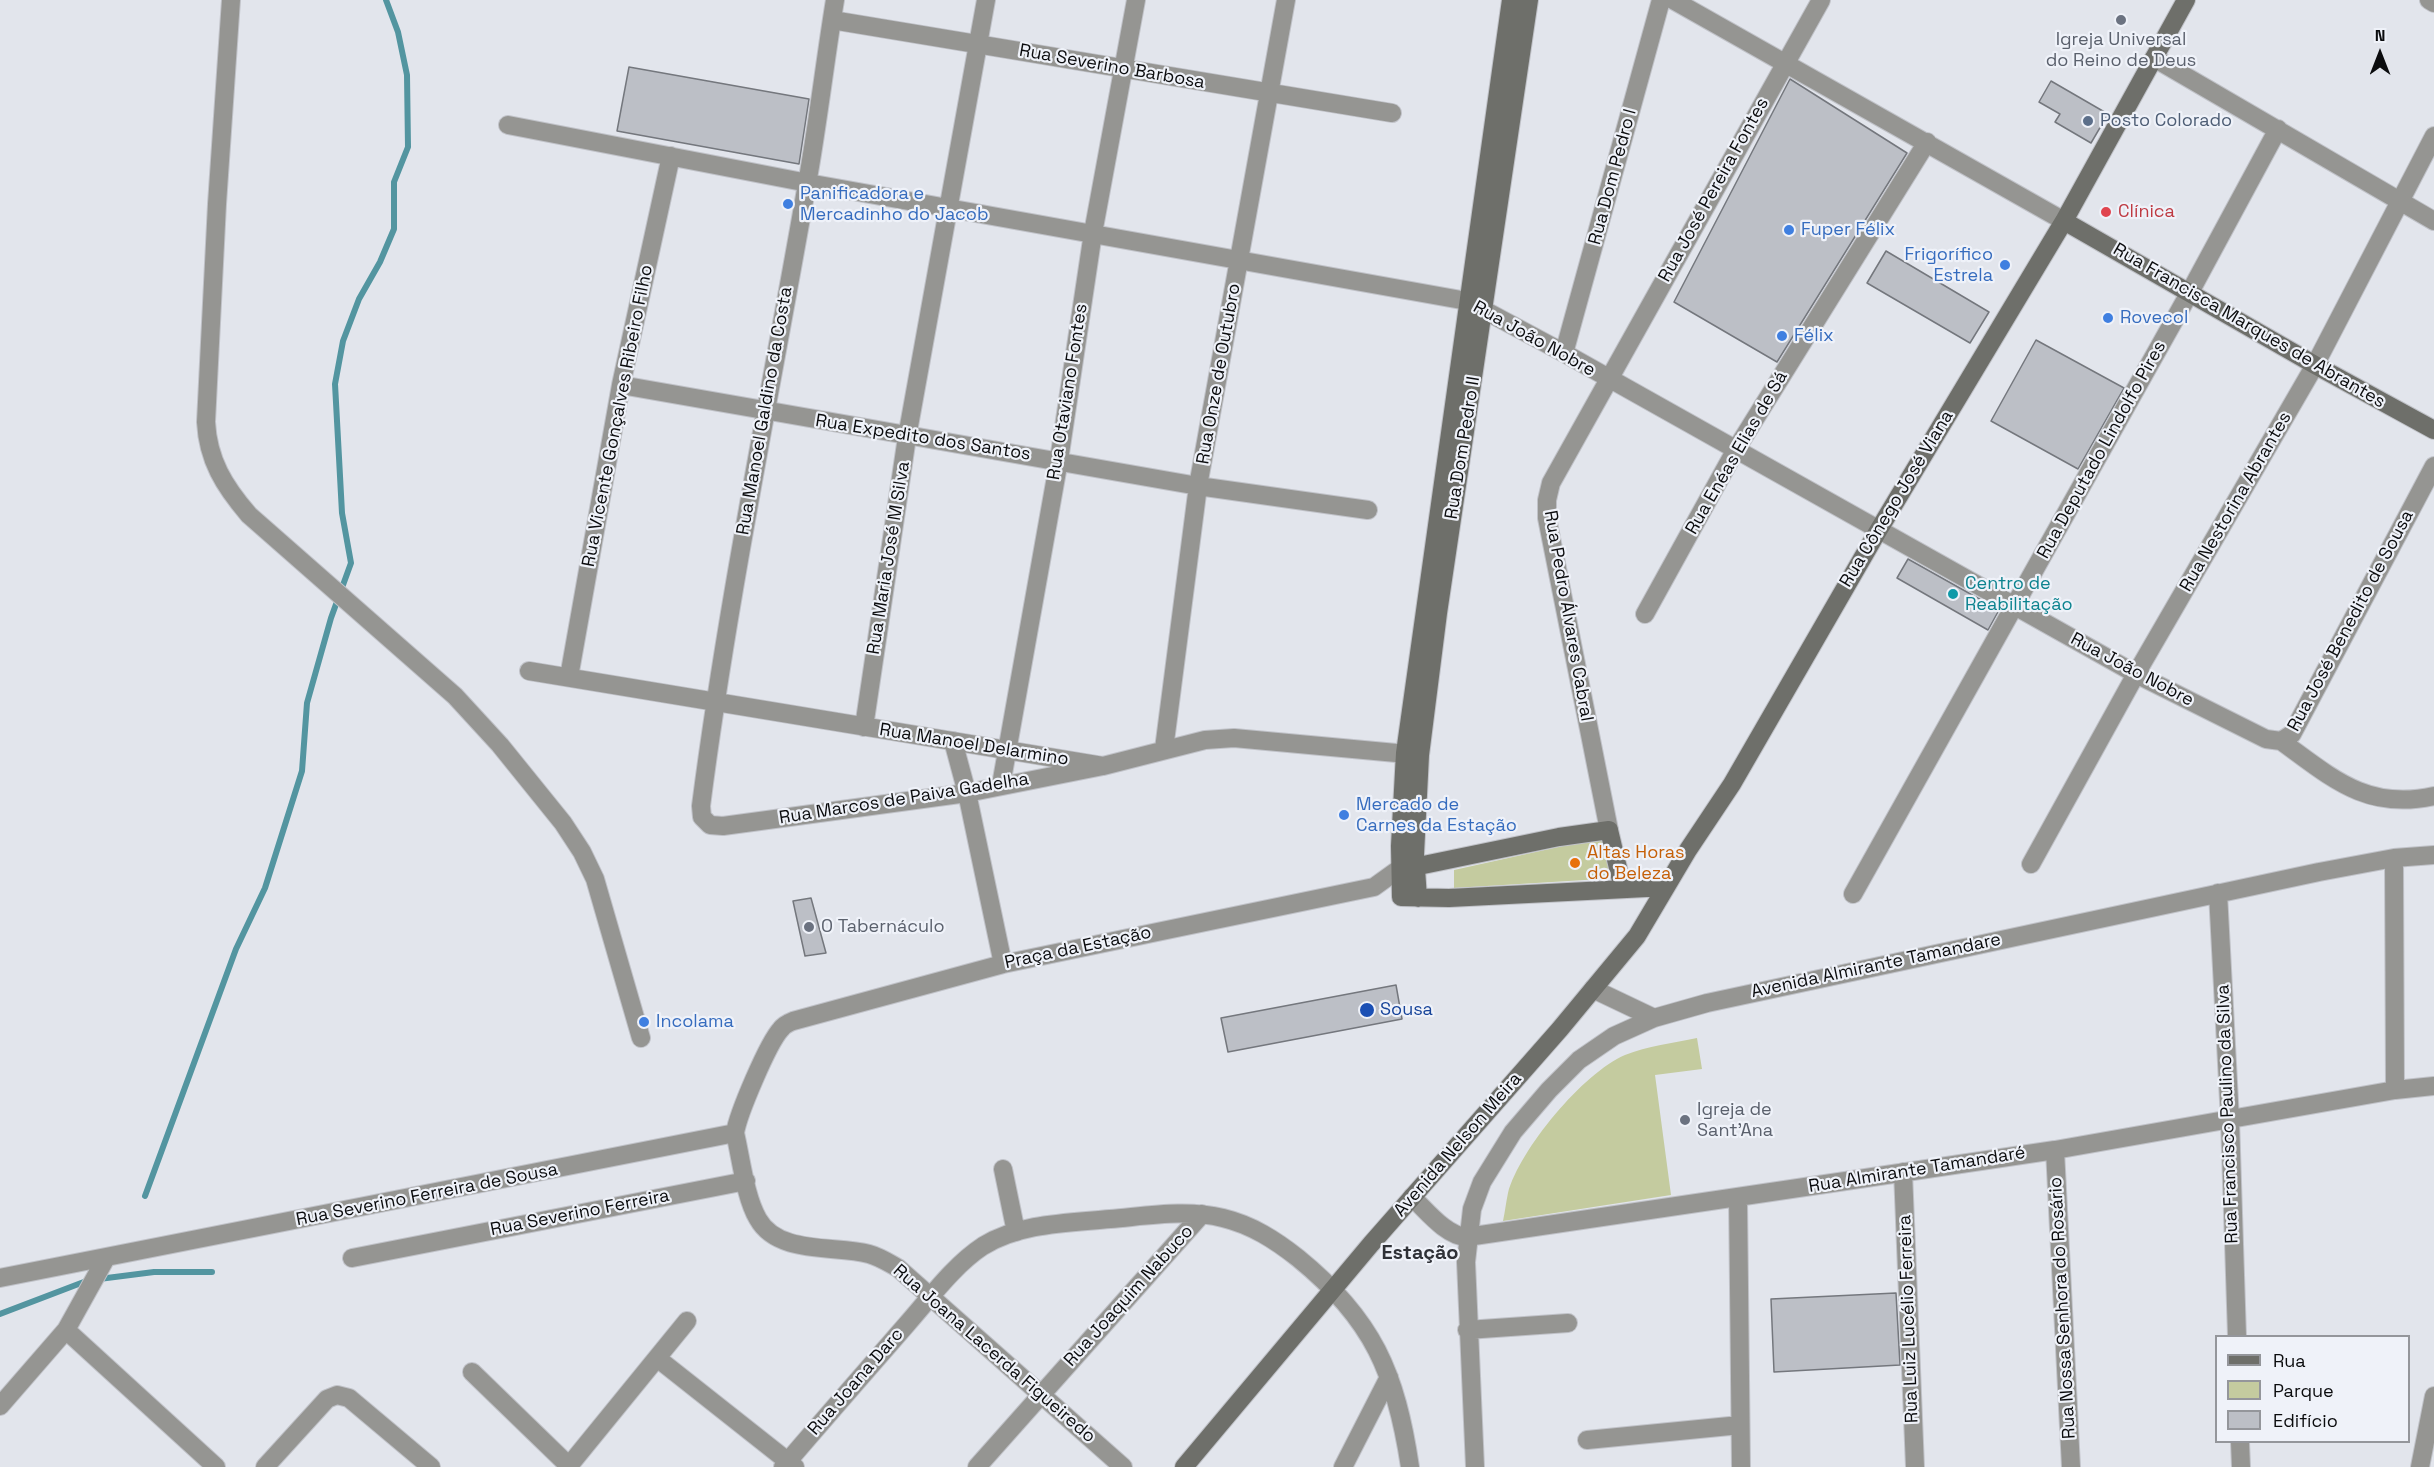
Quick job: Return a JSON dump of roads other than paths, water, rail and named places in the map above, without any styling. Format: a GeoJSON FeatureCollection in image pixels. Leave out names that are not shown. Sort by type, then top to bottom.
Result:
{"type":"FeatureCollection","features":[{"type":"Feature","properties":{"kind":"street"},"geometry":{"type":"LineString","coordinates":[[231,0],[217,204],[206,422],[207,442],[213,461],[228,489],[249,515],[455,696],[500,745],[562,823],[582,852],[595,879],[641,1038]]}},
{"type":"Feature","properties":{"kind":"street","name":"Rua Manoel Galdino da Costa"},"geometry":{"type":"LineString","coordinates":[[705,822],[701,806],[715,700],[764,412],[808,183],[835,0]]}},
{"type":"Feature","properties":{"kind":"street","name":"Rua Maria José M Silva"},"geometry":{"type":"LineString","coordinates":[[864,727],[907,437],[986,0]]}},
{"type":"Feature","properties":{"kind":"street","name":"Rua Otaviano Fontes"},"geometry":{"type":"LineString","coordinates":[[1001,784],[1059,460],[1093,233],[1136,0]]}},
{"type":"Feature","properties":{"kind":"street","name":"Rua Onze de Outubro"},"geometry":{"type":"LineString","coordinates":[[1164,749],[1198,486],[1286,0]]}},
{"type":"Feature","properties":{"kind":"street","name":"Rua Dom Pedro II"},"geometry":{"type":"LineString","coordinates":[[1409,897],[1407,868],[1413,754],[1438,613],[1467,301],[1511,0]]}},
{"type":"Feature","properties":{"kind":"street","name":"Rua Dom Pedro II"},"geometry":{"type":"LineString","coordinates":[[1448,499],[1484,309],[1529,0]]}},
{"type":"Feature","properties":{"kind":"street","name":"Rua Dom Pedro I"},"geometry":{"type":"LineString","coordinates":[[1564,353],[1661,0]]}},
{"type":"Feature","properties":{"kind":"street"},"geometry":{"type":"LineString","coordinates":[[1673,0],[2064,221]]}},
{"type":"Feature","properties":{"kind":"street","name":"Rua José Pereira Fontes"},"geometry":{"type":"LineString","coordinates":[[1608,380],[1821,0]]}},
{"type":"Feature","properties":{"kind":"street","name":"Rua Cônego José Viana"},"geometry":{"type":"LineString","coordinates":[[1593,989],[1637,936],[1732,784],[1878,531],[2064,221],[2186,0]]}},
{"type":"Feature","properties":{"kind":"street"},"geometry":{"type":"LineString","coordinates":[[2429,0],[2434,3]]}},
{"type":"Feature","properties":{"kind":"street","name":"Rua Severino Barbosa"},"geometry":{"type":"LineString","coordinates":[[832,20],[1122,70],[1392,113]]}},
{"type":"Feature","properties":{"kind":"street"},"geometry":{"type":"LineString","coordinates":[[2154,58],[2434,221]]}},
{"type":"Feature","properties":{"kind":"street","name":"Rua João Nobre"},"geometry":{"type":"LineString","coordinates":[[508,125],[808,183],[1467,301],[1564,353],[1608,380],[2136,674],[2266,739],[2281,741],[2339,783],[2376,798],[2413,801],[2434,796]]}},
{"type":"Feature","properties":{"kind":"street","name":"Rua Deputado Lindolfo Pires"},"geometry":{"type":"LineString","coordinates":[[1853,894],[2190,292],[2278,129]]}},
{"type":"Feature","properties":{"kind":"street","name":"Rua Nestorina Abrantes"},"geometry":{"type":"LineString","coordinates":[[2031,864],[2136,674],[2315,365],[2434,136]]}},
{"type":"Feature","properties":{"kind":"street","name":"Rua Enéas Elias de Sá"},"geometry":{"type":"LineString","coordinates":[[1645,614],[1736,451],[1926,142]]}},
{"type":"Feature","properties":{"kind":"street","name":"Rua Vicente Gonçalves Ribeiro Filho"},"geometry":{"type":"LineString","coordinates":[[569,677],[621,385],[671,156]]}},
{"type":"Feature","properties":{"kind":"street","name":"Rua Francisca Marques de Abrantes"},"geometry":{"type":"LineString","coordinates":[[2064,221],[2315,365],[2434,430]]}},
{"type":"Feature","properties":{"kind":"street","name":"Rua Pedro Álvares Cabral"},"geometry":{"type":"LineString","coordinates":[[1608,380],[1551,483],[1547,500],[1547,518],[1609,830]]}},
{"type":"Feature","properties":{"kind":"street","name":"Rua Expedito dos Santos"},"geometry":{"type":"LineString","coordinates":[[621,385],[764,412],[1059,460],[1198,486],[1368,510]]}},
{"type":"Feature","properties":{"kind":"street","name":"Rua José Benedito de Sousa"},"geometry":{"type":"LineString","coordinates":[[2281,741],[2292,734],[2434,466]]}},
{"type":"Feature","properties":{"kind":"street","name":"Rua Manoel Delarmino"},"geometry":{"type":"LineString","coordinates":[[529,671],[1103,766],[1205,740],[1234,738],[1413,754]]}},
{"type":"Feature","properties":{"kind":"street"},"geometry":{"type":"LineString","coordinates":[[953,741],[968,793],[1003,964]]}},
{"type":"Feature","properties":{"kind":"street","name":"Rua Marcos de Paiva Gadelha"},"geometry":{"type":"LineString","coordinates":[[705,822],[710,825],[723,826],[968,793],[1001,784],[1103,766]]}},
{"type":"Feature","properties":{"kind":"street"},"geometry":{"type":"LineString","coordinates":[[1407,868],[1559,837],[1609,830],[1623,889]]}},
{"type":"Feature","properties":{"kind":"street","name":"Avenida Almirante Tamandare"},"geometry":{"type":"LineString","coordinates":[[1475,1467],[1467,1330],[1467,1237],[1472,1209],[1482,1182],[1513,1132],[1549,1089],[1580,1060],[1614,1036],[1654,1017],[1707,1003],[2218,892],[2394,858],[2434,855]]}},
{"type":"Feature","properties":{"kind":"street"},"geometry":{"type":"LineString","coordinates":[[2394,858],[2395,1090]]}},
{"type":"Feature","properties":{"kind":"street","name":"Praça da Estação"},"geometry":{"type":"LineString","coordinates":[[735,1133],[747,1097],[776,1035],[785,1025],[804,1017],[1003,964],[1374,887],[1407,868]]}},
{"type":"Feature","properties":{"kind":"street"},"geometry":{"type":"LineString","coordinates":[[1374,887],[1409,897],[1666,887]]}},
{"type":"Feature","properties":{"kind":"street","name":"Rua Francisco Paulino da Silva"},"geometry":{"type":"LineString","coordinates":[[2218,892],[2230,1120],[2237,1335]]}},
{"type":"Feature","properties":{"kind":"street"},"geometry":{"type":"LineString","coordinates":[[1593,989],[1654,1017]]}},
{"type":"Feature","properties":{"kind":"street","name":"Avenida Nelson Meira"},"geometry":{"type":"LineString","coordinates":[[1184,1467],[1412,1197],[1593,989]]}},
{"type":"Feature","properties":{"kind":"street","name":"Rua Almirante Tamandaré"},"geometry":{"type":"LineString","coordinates":[[1467,1237],[2055,1150],[2395,1090],[2434,1086]]}},
{"type":"Feature","properties":{"kind":"street"},"geometry":{"type":"LineString","coordinates":[[735,1133],[746,1181]]}},
{"type":"Feature","properties":{"kind":"street","name":"Rua Severino Ferreira de Sousa"},"geometry":{"type":"LineString","coordinates":[[0,1278],[735,1133]]}},
{"type":"Feature","properties":{"kind":"street","name":"Rua Nossa Senhora do Rosário"},"geometry":{"type":"LineString","coordinates":[[2055,1150],[2071,1467]]}},
{"type":"Feature","properties":{"kind":"street"},"geometry":{"type":"LineString","coordinates":[[1003,1169],[1016,1232]]}},
{"type":"Feature","properties":{"kind":"street","name":"Rua Luiz Lucélio Ferreira"},"geometry":{"type":"LineString","coordinates":[[1903,1172],[1915,1467]]}},
{"type":"Feature","properties":{"kind":"street","name":"Rua Joana Lacerda Figueiredo"},"geometry":{"type":"LineString","coordinates":[[746,1181],[758,1218],[774,1236],[805,1245],[873,1255],[898,1269],[1123,1467]]}},
{"type":"Feature","properties":{"kind":"street","name":"Rua Severino Ferreira"},"geometry":{"type":"LineString","coordinates":[[352,1258],[746,1181]]}},
{"type":"Feature","properties":{"kind":"street"},"geometry":{"type":"LineString","coordinates":[[1412,1197],[1451,1232],[1467,1237]]}},
{"type":"Feature","properties":{"kind":"street"},"geometry":{"type":"LineString","coordinates":[[1738,1197],[1741,1467]]}},
{"type":"Feature","properties":{"kind":"street","name":"Rua Joana Darc"},"geometry":{"type":"LineString","coordinates":[[788,1465],[930,1298],[969,1256],[998,1238],[1041,1226],[1159,1215],[1202,1214]]}},
{"type":"Feature","properties":{"kind":"street","name":"Rua Joaquim Nabuco"},"geometry":{"type":"LineString","coordinates":[[977,1467],[1202,1214],[1242,1223],[1266,1235],[1334,1290],[1366,1329],[1389,1377],[1400,1416],[1410,1467]]}},
{"type":"Feature","properties":{"kind":"street"},"geometry":{"type":"LineString","coordinates":[[0,1406],[66,1330],[106,1258]]}},
{"type":"Feature","properties":{"kind":"street"},"geometry":{"type":"LineString","coordinates":[[472,1372],[568,1467],[687,1320]]}},
{"type":"Feature","properties":{"kind":"street"},"geometry":{"type":"LineString","coordinates":[[1467,1330],[1568,1323]]}},
{"type":"Feature","properties":{"kind":"street"},"geometry":{"type":"LineString","coordinates":[[66,1330],[216,1467]]}},
{"type":"Feature","properties":{"kind":"street"},"geometry":{"type":"LineString","coordinates":[[657,1358],[788,1465]]}},
{"type":"Feature","properties":{"kind":"street"},"geometry":{"type":"LineString","coordinates":[[1343,1467],[1389,1377]]}},
{"type":"Feature","properties":{"kind":"street"},"geometry":{"type":"LineString","coordinates":[[265,1467],[327,1399],[338,1395],[349,1398],[431,1467]]}},
{"type":"Feature","properties":{"kind":"street"},"geometry":{"type":"LineString","coordinates":[[2420,1467],[2434,1396]]}},
{"type":"Feature","properties":{"kind":"street"},"geometry":{"type":"LineString","coordinates":[[1587,1440],[1740,1425]]}},
{"type":"Feature","properties":{"kind":"street"},"geometry":{"type":"LineString","coordinates":[[2240,1443],[2241,1467]]}},
{"type":"Feature","properties":{"kind":"waterway"},"geometry":{"type":"LineString","coordinates":[[145,1196],[236,949],[265,888],[302,771],[307,703],[331,618],[351,563],[342,513],[335,384],[343,341],[359,299],[380,262],[394,229],[394,182],[408,147],[407,75],[398,32],[386,0]]}},
{"type":"Feature","properties":{"kind":"waterway"},"geometry":{"type":"LineString","coordinates":[[99,1279],[154,1272],[212,1272]]}},
{"type":"Feature","properties":{"kind":"waterway"},"geometry":{"type":"LineString","coordinates":[[0,1314],[89,1280]]}},
{"type":"Feature","properties":{"kind":"place","name":"Igreja Universal do Reino de Deus"},"geometry":{"type":"Point","coordinates":[2121,20]}},
{"type":"Feature","properties":{"kind":"place","name":"Posto Colorado"},"geometry":{"type":"Point","coordinates":[2088,121]}},
{"type":"Feature","properties":{"kind":"place","name":"Panificadora e Mercadinho do Jacob"},"geometry":{"type":"Point","coordinates":[788,204]}},
{"type":"Feature","properties":{"kind":"place","name":"Clínica"},"geometry":{"type":"Point","coordinates":[2106,212]}},
{"type":"Feature","properties":{"kind":"place","name":"Fuper Félix"},"geometry":{"type":"Point","coordinates":[1789,230]}},
{"type":"Feature","properties":{"kind":"place","name":"Frigorífico Estrela"},"geometry":{"type":"Point","coordinates":[2005,265]}},
{"type":"Feature","properties":{"kind":"place","name":"Rovecol"},"geometry":{"type":"Point","coordinates":[2108,318]}},
{"type":"Feature","properties":{"kind":"place","name":"Félix"},"geometry":{"type":"Point","coordinates":[1782,336]}},
{"type":"Feature","properties":{"kind":"place","name":"Centro de Reabilitação"},"geometry":{"type":"Point","coordinates":[1953,594]}},
{"type":"Feature","properties":{"kind":"place","name":"Mercado de Carnes da Estação"},"geometry":{"type":"Point","coordinates":[1344,815]}},
{"type":"Feature","properties":{"kind":"place","name":"Altas Horas do Beleza"},"geometry":{"type":"Point","coordinates":[1575,863]}},
{"type":"Feature","properties":{"kind":"place","name":"O Tabernáculo"},"geometry":{"type":"Point","coordinates":[809,927]}},
{"type":"Feature","properties":{"kind":"place","name":"Sousa"},"geometry":{"type":"Point","coordinates":[1367,1010]}},
{"type":"Feature","properties":{"kind":"place","name":"Incolama"},"geometry":{"type":"Point","coordinates":[644,1022]}},
{"type":"Feature","properties":{"kind":"place","name":"Igreja de Sant'Ana"},"geometry":{"type":"Point","coordinates":[1685,1120]}},
{"type":"Feature","properties":{"kind":"district","name":"Estação"},"geometry":{"type":"Point","coordinates":[1420,1254]}}]}
